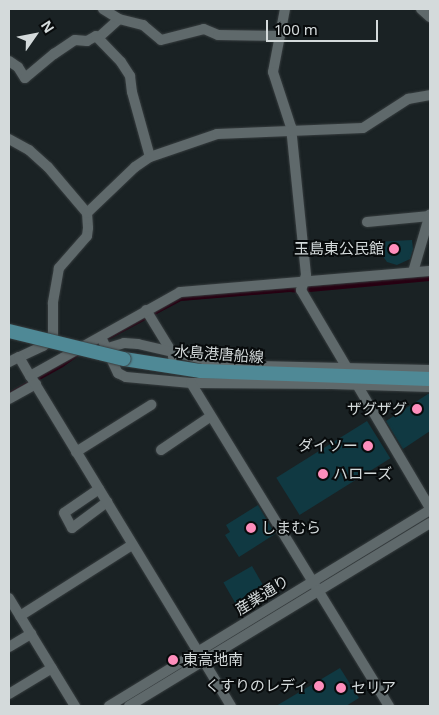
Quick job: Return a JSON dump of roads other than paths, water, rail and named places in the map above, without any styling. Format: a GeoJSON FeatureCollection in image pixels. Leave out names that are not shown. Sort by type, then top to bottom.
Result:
{"type":"FeatureCollection","features":[{"type":"Feature","properties":{"kind":"main road","name":"水島港唐船線"},"geometry":{"type":"LineString","coordinates":[[9,331],[124,359],[201,371],[430,380]]}},
{"type":"Feature","properties":{"kind":"street"},"geometry":{"type":"LineString","coordinates":[[103,9],[119,19],[143,25],[161,40],[204,29],[218,35],[280,36]]}},
{"type":"Feature","properties":{"kind":"street"},"geometry":{"type":"LineString","coordinates":[[285,9],[273,72],[291,132],[306,275],[301,290],[430,509]]}},
{"type":"Feature","properties":{"kind":"street"},"geometry":{"type":"LineString","coordinates":[[421,9],[430,17]]}},
{"type":"Feature","properties":{"kind":"street"},"geometry":{"type":"LineString","coordinates":[[98,38],[119,19]]}},
{"type":"Feature","properties":{"kind":"street"},"geometry":{"type":"LineString","coordinates":[[9,61],[18,67],[24,78],[75,40],[87,41],[96,36],[122,62],[130,76],[132,92],[150,157]]}},
{"type":"Feature","properties":{"kind":"street"},"geometry":{"type":"LineString","coordinates":[[87,214],[136,167],[150,157],[217,134],[364,128],[408,99],[430,95]]}},
{"type":"Feature","properties":{"kind":"street"},"geometry":{"type":"LineString","coordinates":[[9,139],[29,150],[48,167],[87,214],[87,236],[59,268],[53,303],[53,336],[43,346],[14,359],[33,380],[231,706]]}},
{"type":"Feature","properties":{"kind":"street"},"geometry":{"type":"LineString","coordinates":[[367,222],[430,218],[426,240],[413,272]]}},
{"type":"Feature","properties":{"kind":"street"},"geometry":{"type":"LineString","coordinates":[[9,399],[33,380],[101,337],[180,292],[430,271]]}},
{"type":"Feature","properties":{"kind":"street"},"geometry":{"type":"LineString","coordinates":[[146,310],[172,358]]}},
{"type":"Feature","properties":{"kind":"street"},"geometry":{"type":"LineString","coordinates":[[101,337],[108,348],[110,360],[118,373],[126,377],[170,378],[191,383],[351,377],[430,370]]}},
{"type":"Feature","properties":{"kind":"street"},"geometry":{"type":"LineString","coordinates":[[108,348],[124,343],[138,344],[172,358],[258,366],[430,387]]}},
{"type":"Feature","properties":{"kind":"street"},"geometry":{"type":"LineString","coordinates":[[191,383],[389,706]]}},
{"type":"Feature","properties":{"kind":"street"},"geometry":{"type":"LineString","coordinates":[[76,452],[151,405]]}},
{"type":"Feature","properties":{"kind":"street"},"geometry":{"type":"LineString","coordinates":[[161,450],[211,416]]}},
{"type":"Feature","properties":{"kind":"street"},"geometry":{"type":"LineString","coordinates":[[99,489],[64,513],[72,528],[107,502]]}},
{"type":"Feature","properties":{"kind":"street","name":"産業通り"},"geometry":{"type":"LineString","coordinates":[[109,706],[200,656],[316,585],[430,509]]}},
{"type":"Feature","properties":{"kind":"street","name":"産業通り"},"geometry":{"type":"LineString","coordinates":[[316,585],[430,522]]}},
{"type":"Feature","properties":{"kind":"street"},"geometry":{"type":"LineString","coordinates":[[20,616],[132,545]]}},
{"type":"Feature","properties":{"kind":"street"},"geometry":{"type":"LineString","coordinates":[[10,603],[20,616],[75,706]]}},
{"type":"Feature","properties":{"kind":"street"},"geometry":{"type":"LineString","coordinates":[[9,647],[31,634]]}},
{"type":"Feature","properties":{"kind":"street","name":"産業通り"},"geometry":{"type":"LineString","coordinates":[[129,706],[200,656]]}},
{"type":"Feature","properties":{"kind":"street"},"geometry":{"type":"LineString","coordinates":[[9,694],[52,668]]}},
{"type":"Feature","properties":{"kind":"place","name":"玉島東公民館"},"geometry":{"type":"Point","coordinates":[394,249]}},
{"type":"Feature","properties":{"kind":"place","name":"ザグザグ"},"geometry":{"type":"Point","coordinates":[417,409]}},
{"type":"Feature","properties":{"kind":"place","name":"ダイソー"},"geometry":{"type":"Point","coordinates":[368,446]}},
{"type":"Feature","properties":{"kind":"place","name":"ハローズ"},"geometry":{"type":"Point","coordinates":[323,474]}},
{"type":"Feature","properties":{"kind":"place","name":"しまむら"},"geometry":{"type":"Point","coordinates":[251,528]}},
{"type":"Feature","properties":{"kind":"place","name":"東高地南"},"geometry":{"type":"Point","coordinates":[173,660]}},
{"type":"Feature","properties":{"kind":"place","name":"くすりのレディ"},"geometry":{"type":"Point","coordinates":[319,686]}},
{"type":"Feature","properties":{"kind":"place","name":"セリア"},"geometry":{"type":"Point","coordinates":[341,688]}}]}
